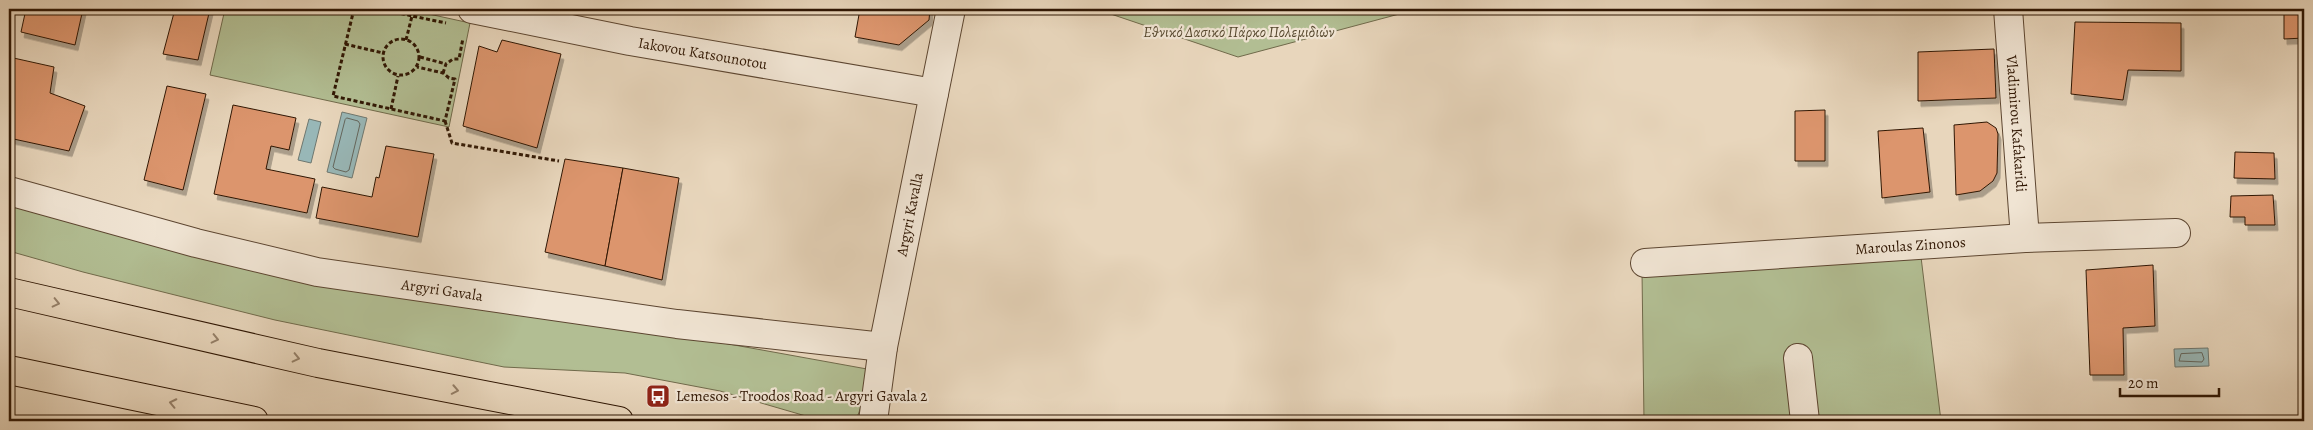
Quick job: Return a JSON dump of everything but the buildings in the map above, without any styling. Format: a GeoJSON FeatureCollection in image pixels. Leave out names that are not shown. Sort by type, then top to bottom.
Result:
{"type":"FeatureCollection","features":[{"type":"Feature","properties":{"kind":"main road"},"geometry":{"type":"LineString","coordinates":[[9,292],[318,364],[619,421]]}},
{"type":"Feature","properties":{"kind":"main road"},"geometry":{"type":"LineString","coordinates":[[9,370],[254,421]]}},
{"type":"Feature","properties":{"kind":"street","name":"Iakovou Katsounotou"},"geometry":{"type":"LineString","coordinates":[[472,9],[630,41],[934,93]]}},
{"type":"Feature","properties":{"kind":"street","name":"Argyri Kavalla"},"geometry":{"type":"LineString","coordinates":[[873,421],[883,347],[952,9]]}},
{"type":"Feature","properties":{"kind":"street","name":"Vladimirou Kafakaridi"},"geometry":{"type":"LineString","coordinates":[[2008,9],[2025,238]]}},
{"type":"Feature","properties":{"kind":"street","name":"Argyri Gavala"},"geometry":{"type":"LineString","coordinates":[[9,191],[196,243],[317,272],[677,324],[883,347]]}},
{"type":"Feature","properties":{"kind":"street","name":"Maroulas Zinonos"},"geometry":{"type":"LineString","coordinates":[[1645,263],[2025,238],[2176,233]]}},
{"type":"Feature","properties":{"kind":"street"},"geometry":{"type":"LineString","coordinates":[[1798,358],[1805,421]]}},
{"type":"Feature","properties":{"kind":"path"},"geometry":{"type":"LineString","coordinates":[[354,9],[333,96],[445,121]]}},
{"type":"Feature","properties":{"kind":"path"},"geometry":{"type":"LineString","coordinates":[[382,9],[447,23]]}},
{"type":"Feature","properties":{"kind":"path"},"geometry":{"type":"LineString","coordinates":[[406,40],[412,16]]}},
{"type":"Feature","properties":{"kind":"path"},"geometry":{"type":"LineString","coordinates":[[443,73],[446,64],[453,59],[459,59],[464,35]]}},
{"type":"Feature","properties":{"kind":"path"},"geometry":{"type":"LineString","coordinates":[[395,40],[406,40],[414,44],[419,57],[418,67],[411,73],[398,76],[388,70],[383,59],[383,53],[395,40]]}},
{"type":"Feature","properties":{"kind":"path"},"geometry":{"type":"LineString","coordinates":[[345,44],[383,53]]}},
{"type":"Feature","properties":{"kind":"path"},"geometry":{"type":"LineString","coordinates":[[419,57],[446,64]]}},
{"type":"Feature","properties":{"kind":"path"},"geometry":{"type":"LineString","coordinates":[[418,67],[443,73],[448,78],[455,79],[445,121],[452,143],[558,161]]}},
{"type":"Feature","properties":{"kind":"path"},"geometry":{"type":"LineString","coordinates":[[391,109],[398,76]]}},
{"type":"Feature","properties":{"kind":"green space"},"geometry":{"type":"Polygon","coordinates":[[[225,9],[406,9],[470,23],[449,127],[210,75],[225,9]]]}},
{"type":"Feature","properties":{"kind":"green space","name":"Εθνικό Δασικό Πάρκο Πολεμιδιών"},"geometry":{"type":"Polygon","coordinates":[[[1096,9],[1418,9],[1238,57],[1096,9]]]}},
{"type":"Feature","properties":{"kind":"green space"},"geometry":{"type":"Polygon","coordinates":[[[9,200],[679,335],[867,369],[864,398],[858,415],[847,421],[823,421],[720,391],[625,373],[504,367],[275,320],[83,272],[9,251],[9,200]]]}},
{"type":"Feature","properties":{"kind":"green space"},"geometry":{"type":"Polygon","coordinates":[[[1921,257],[1941,421],[1644,421],[1642,272],[1921,257]]]}},
{"type":"Feature","properties":{"kind":"water"},"geometry":{"type":"Polygon","coordinates":[[[342,112],[367,118],[352,178],[327,172],[342,112]]]}},
{"type":"Feature","properties":{"kind":"water"},"geometry":{"type":"Polygon","coordinates":[[[309,119],[321,122],[311,163],[298,160],[309,119]]]}},
{"type":"Feature","properties":{"kind":"water"},"geometry":{"type":"Polygon","coordinates":[[[2208,348],[2209,366],[2175,367],[2174,349],[2208,348]]]}},
{"type":"Feature","properties":{"kind":"place","name":"Lemesos - Troodos Road - Argyri Gavala 2"},"geometry":{"type":"Point","coordinates":[658,396]}}]}
